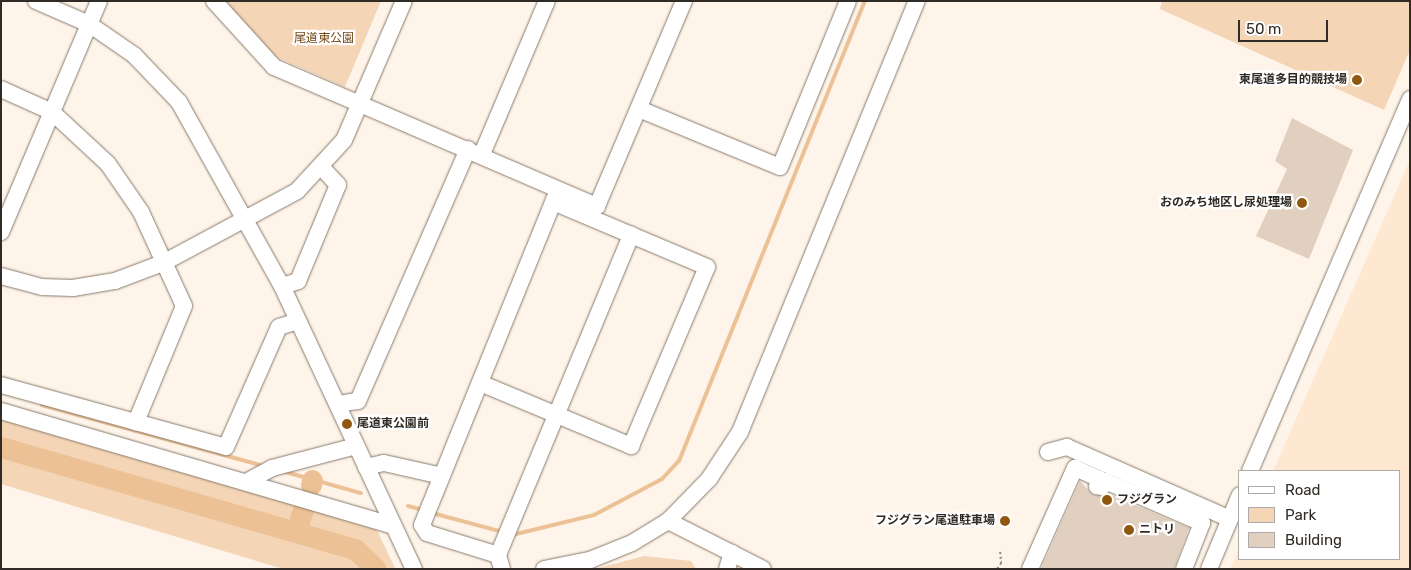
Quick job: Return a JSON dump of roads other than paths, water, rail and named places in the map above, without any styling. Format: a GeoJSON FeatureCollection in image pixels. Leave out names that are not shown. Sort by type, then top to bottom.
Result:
{"type":"FeatureCollection","features":[{"type":"Feature","properties":{"kind":"street"},"geometry":{"type":"LineString","coordinates":[[36,1],[89,24],[134,55],[180,102],[248,220],[282,286],[338,404],[391,525],[414,569]]}},
{"type":"Feature","properties":{"kind":"street"},"geometry":{"type":"LineString","coordinates":[[1,232],[99,1]]}},
{"type":"Feature","properties":{"kind":"street"},"geometry":{"type":"LineString","coordinates":[[214,1],[274,68],[475,151],[631,235],[707,267],[631,446],[480,382]]}},
{"type":"Feature","properties":{"kind":"street"},"geometry":{"type":"LineString","coordinates":[[1,276],[42,287],[73,288],[115,281],[163,263],[248,220],[297,191],[344,140],[361,105],[404,1]]}},
{"type":"Feature","properties":{"kind":"street"},"geometry":{"type":"LineString","coordinates":[[338,404],[358,401],[547,1]]}},
{"type":"Feature","properties":{"kind":"street"},"geometry":{"type":"LineString","coordinates":[[556,195],[596,206],[684,1]]}},
{"type":"Feature","properties":{"kind":"street"},"geometry":{"type":"LineString","coordinates":[[639,109],[780,167],[848,1]]}},
{"type":"Feature","properties":{"kind":"street"},"geometry":{"type":"LineString","coordinates":[[544,569],[590,560],[632,543],[668,521],[709,479],[740,432],[917,1]]}},
{"type":"Feature","properties":{"kind":"street"},"geometry":{"type":"LineString","coordinates":[[1,89],[52,112],[108,164],[141,212],[184,306],[136,422]]}},
{"type":"Feature","properties":{"kind":"street"},"geometry":{"type":"LineString","coordinates":[[1250,470],[1410,99]]}},
{"type":"Feature","properties":{"kind":"street"},"geometry":{"type":"LineString","coordinates":[[282,286],[298,281],[338,185],[321,167]]}},
{"type":"Feature","properties":{"kind":"street"},"geometry":{"type":"LineString","coordinates":[[556,195],[422,525],[427,533],[500,562],[507,533],[631,235]]}},
{"type":"Feature","properties":{"kind":"street"},"geometry":{"type":"LineString","coordinates":[[1,384],[226,447],[279,327],[298,321]]}},
{"type":"Feature","properties":{"kind":"street"},"geometry":{"type":"LineString","coordinates":[[1,411],[391,525]]}},
{"type":"Feature","properties":{"kind":"street"},"geometry":{"type":"LineString","coordinates":[[246,482],[272,468],[356,446]]}},
{"type":"Feature","properties":{"kind":"street"},"geometry":{"type":"LineString","coordinates":[[1048,452],[1067,447],[1230,519]]}},
{"type":"Feature","properties":{"kind":"street"},"geometry":{"type":"LineString","coordinates":[[366,467],[384,463],[442,476]]}},
{"type":"Feature","properties":{"kind":"street"},"geometry":{"type":"LineString","coordinates":[[1030,569],[1075,468],[1100,478],[1100,487],[1105,481],[1202,523],[1184,569]]}},
{"type":"Feature","properties":{"kind":"street"},"geometry":{"type":"LineString","coordinates":[[1209,569],[1238,500]]}},
{"type":"Feature","properties":{"kind":"street"},"geometry":{"type":"LineString","coordinates":[[668,521],[763,569]]}},
{"type":"Feature","properties":{"kind":"street"},"geometry":{"type":"LineString","coordinates":[[727,569],[732,553]]}},
{"type":"Feature","properties":{"kind":"waterway"},"geometry":{"type":"LineString","coordinates":[[512,535],[594,515],[662,479],[679,461],[865,1]]}},
{"type":"Feature","properties":{"kind":"waterway"},"geometry":{"type":"LineString","coordinates":[[42,405],[260,465]]}},
{"type":"Feature","properties":{"kind":"waterway"},"geometry":{"type":"LineString","coordinates":[[1,447],[355,549],[376,569]]}},
{"type":"Feature","properties":{"kind":"waterway"},"geometry":{"type":"LineString","coordinates":[[282,471],[361,493]]}},
{"type":"Feature","properties":{"kind":"waterway"},"geometry":{"type":"LineString","coordinates":[[311,485],[312,480]]}},
{"type":"Feature","properties":{"kind":"waterway"},"geometry":{"type":"LineString","coordinates":[[296,532],[304,505]]}},
{"type":"Feature","properties":{"kind":"waterway"},"geometry":{"type":"LineString","coordinates":[[408,506],[423,510]]}},
{"type":"Feature","properties":{"kind":"waterway"},"geometry":{"type":"LineString","coordinates":[[432,513],[503,532]]}},
{"type":"Feature","properties":{"kind":"place","name":"東尾道多目的競技場"},"geometry":{"type":"Point","coordinates":[1357,80]}},
{"type":"Feature","properties":{"kind":"place","name":"おのみち地区し尿処理場"},"geometry":{"type":"Point","coordinates":[1302,203]}},
{"type":"Feature","properties":{"kind":"place","name":"尾道東公園前"},"geometry":{"type":"Point","coordinates":[347,424]}},
{"type":"Feature","properties":{"kind":"place","name":"フジグラン"},"geometry":{"type":"Point","coordinates":[1107,500]}},
{"type":"Feature","properties":{"kind":"place","name":"フジグラン尾道駐車場"},"geometry":{"type":"Point","coordinates":[1005,521]}},
{"type":"Feature","properties":{"kind":"place","name":"ニトリ"},"geometry":{"type":"Point","coordinates":[1129,530]}},
{"type":"Feature","properties":{"kind":"park label","name":"尾道東公園"},"geometry":{"type":"Point","coordinates":[324,39]}}]}
